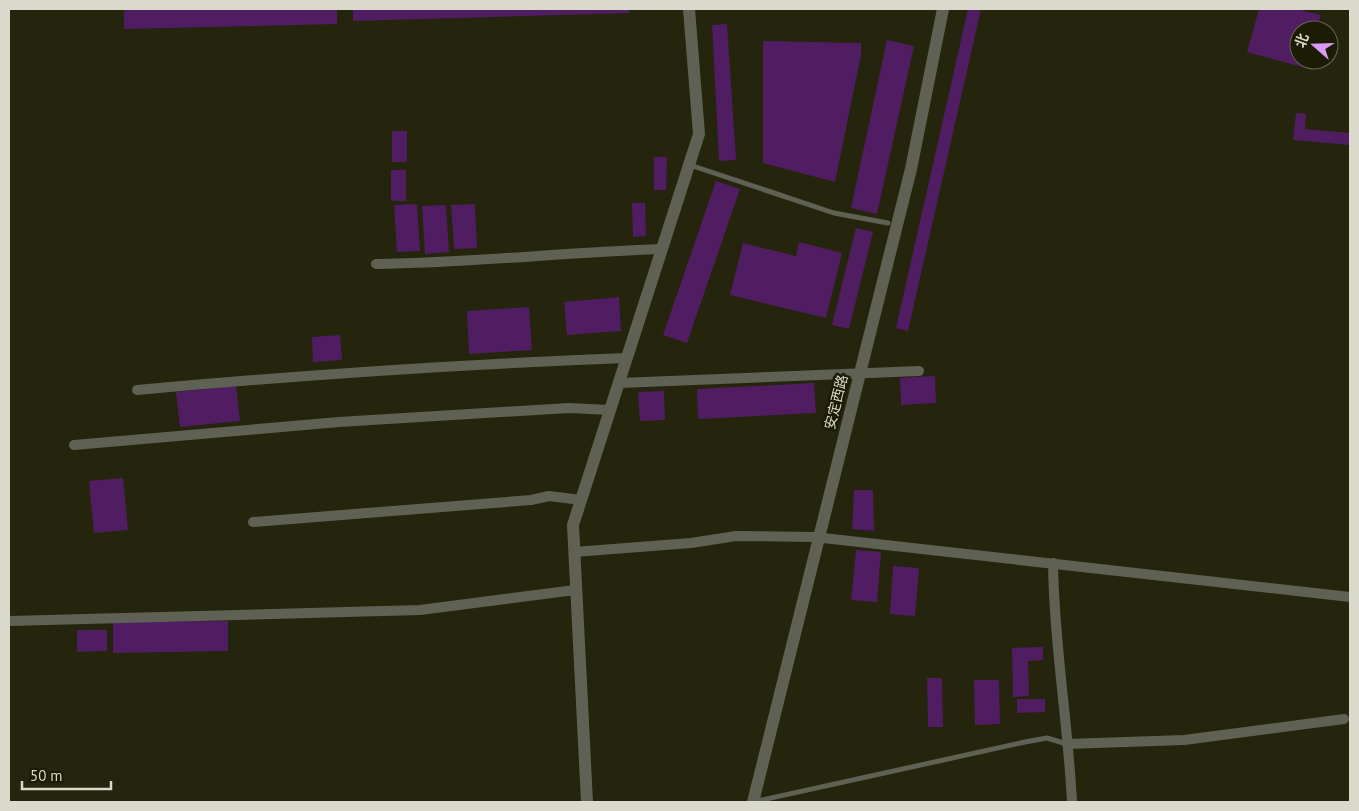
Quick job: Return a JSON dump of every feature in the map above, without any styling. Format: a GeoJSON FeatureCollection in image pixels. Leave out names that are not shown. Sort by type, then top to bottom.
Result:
{"type":"FeatureCollection","features":[{"type":"Feature","properties":{"kind":"street"},"geometry":{"type":"LineString","coordinates":[[587,802],[573,525],[699,134],[689,9]]}},
{"type":"Feature","properties":{"kind":"street","name":"安定西路"},"geometry":{"type":"LineString","coordinates":[[753,802],[902,167],[934,9]]}},
{"type":"Feature","properties":{"kind":"street","name":"安定西路"},"geometry":{"type":"LineString","coordinates":[[854,373],[911,169],[943,9]]}},
{"type":"Feature","properties":{"kind":"street"},"geometry":{"type":"LineString","coordinates":[[376,264],[436,263],[574,252],[662,249]]}},
{"type":"Feature","properties":{"kind":"street"},"geometry":{"type":"LineString","coordinates":[[137,390],[304,375],[474,364],[627,358]]}},
{"type":"Feature","properties":{"kind":"street"},"geometry":{"type":"LineString","coordinates":[[619,383],[920,371]]}},
{"type":"Feature","properties":{"kind":"street"},"geometry":{"type":"LineString","coordinates":[[74,445],[339,422],[569,408],[610,410]]}},
{"type":"Feature","properties":{"kind":"street"},"geometry":{"type":"LineString","coordinates":[[253,522],[531,500],[549,496],[581,500]]}},
{"type":"Feature","properties":{"kind":"street"},"geometry":{"type":"LineString","coordinates":[[574,552],[691,542],[736,536],[814,537],[1350,597]]}},
{"type":"Feature","properties":{"kind":"street","name":"安定西路"},"geometry":{"type":"LineString","coordinates":[[744,802],[814,537]]}},
{"type":"Feature","properties":{"kind":"street"},"geometry":{"type":"LineString","coordinates":[[1052,563],[1053,611],[1072,802]]}},
{"type":"Feature","properties":{"kind":"street"},"geometry":{"type":"LineString","coordinates":[[9,621],[420,610],[575,590]]}},
{"type":"Feature","properties":{"kind":"street"},"geometry":{"type":"LineString","coordinates":[[1067,744],[1177,741],[1344,719]]}},
{"type":"Feature","properties":{"kind":"lane"},"geometry":{"type":"LineString","coordinates":[[689,165],[834,214],[888,224]]}},
{"type":"Feature","properties":{"kind":"lane"},"geometry":{"type":"LineString","coordinates":[[753,802],[1025,742],[1048,738],[1067,744]]}},
{"type":"Feature","properties":{"kind":"building"},"geometry":{"type":"Polygon","coordinates":[[[124,9],[337,9],[337,24],[124,29],[124,9]]]}},
{"type":"Feature","properties":{"kind":"building"},"geometry":{"type":"Polygon","coordinates":[[[353,9],[629,9],[629,13],[353,21],[353,9]]]}},
{"type":"Feature","properties":{"kind":"building"},"geometry":{"type":"Polygon","coordinates":[[[968,9],[981,9],[908,331],[896,328],[968,9]]]}},
{"type":"Feature","properties":{"kind":"building"},"geometry":{"type":"Polygon","coordinates":[[[1259,9],[1296,9],[1321,15],[1319,20],[1289,20],[1289,63],[1247,52],[1259,9]]]}},
{"type":"Feature","properties":{"kind":"building"},"geometry":{"type":"Polygon","coordinates":[[[727,24],[736,160],[719,161],[712,25],[727,24]]]}},
{"type":"Feature","properties":{"kind":"building"},"geometry":{"type":"Polygon","coordinates":[[[887,40],[914,46],[877,214],[851,208],[887,40]]]}},
{"type":"Feature","properties":{"kind":"building"},"geometry":{"type":"Polygon","coordinates":[[[763,41],[861,43],[861,55],[835,182],[763,163],[763,41]]]}},
{"type":"Feature","properties":{"kind":"building"},"geometry":{"type":"Polygon","coordinates":[[[1296,113],[1306,114],[1305,129],[1350,133],[1350,145],[1293,140],[1296,113]]]}},
{"type":"Feature","properties":{"kind":"building"},"geometry":{"type":"Polygon","coordinates":[[[392,131],[407,131],[407,162],[392,162],[392,131]]]}},
{"type":"Feature","properties":{"kind":"building"},"geometry":{"type":"Polygon","coordinates":[[[654,157],[667,157],[666,190],[654,190],[654,157]]]}},
{"type":"Feature","properties":{"kind":"building"},"geometry":{"type":"Polygon","coordinates":[[[391,170],[406,170],[406,201],[391,201],[391,170]]]}},
{"type":"Feature","properties":{"kind":"building"},"geometry":{"type":"Polygon","coordinates":[[[716,181],[740,189],[687,343],[663,335],[716,181]]]}},
{"type":"Feature","properties":{"kind":"building"},"geometry":{"type":"Polygon","coordinates":[[[632,203],[645,203],[646,236],[633,237],[632,203]]]}},
{"type":"Feature","properties":{"kind":"building"},"geometry":{"type":"Polygon","coordinates":[[[417,204],[420,251],[397,252],[394,205],[417,204]]]}},
{"type":"Feature","properties":{"kind":"building"},"geometry":{"type":"Polygon","coordinates":[[[475,204],[477,248],[454,249],[451,205],[475,204]]]}},
{"type":"Feature","properties":{"kind":"building"},"geometry":{"type":"Polygon","coordinates":[[[446,205],[449,252],[425,254],[422,206],[446,205]]]}},
{"type":"Feature","properties":{"kind":"building"},"geometry":{"type":"Polygon","coordinates":[[[856,228],[873,232],[849,329],[832,325],[856,228]]]}},
{"type":"Feature","properties":{"kind":"building"},"geometry":{"type":"Polygon","coordinates":[[[799,242],[842,253],[826,318],[730,295],[743,243],[796,256],[799,242]]]}},
{"type":"Feature","properties":{"kind":"building"},"geometry":{"type":"Polygon","coordinates":[[[619,297],[621,331],[567,335],[564,302],[619,297]]]}},
{"type":"Feature","properties":{"kind":"building"},"geometry":{"type":"Polygon","coordinates":[[[529,307],[532,350],[469,354],[467,311],[529,307]]]}},
{"type":"Feature","properties":{"kind":"building"},"geometry":{"type":"Polygon","coordinates":[[[340,335],[342,360],[313,362],[312,337],[340,335]]]}},
{"type":"Feature","properties":{"kind":"building"},"geometry":{"type":"Polygon","coordinates":[[[935,376],[936,403],[901,405],[900,378],[935,376]]]}},
{"type":"Feature","properties":{"kind":"building"},"geometry":{"type":"Polygon","coordinates":[[[814,383],[816,413],[698,419],[697,389],[814,383]]]}},
{"type":"Feature","properties":{"kind":"building"},"geometry":{"type":"Polygon","coordinates":[[[236,386],[240,421],[180,427],[176,392],[236,386]]]}},
{"type":"Feature","properties":{"kind":"building"},"geometry":{"type":"Polygon","coordinates":[[[664,391],[665,420],[640,421],[638,392],[664,391]]]}},
{"type":"Feature","properties":{"kind":"building"},"geometry":{"type":"Polygon","coordinates":[[[123,478],[128,530],[94,533],[89,481],[123,478]]]}},
{"type":"Feature","properties":{"kind":"building"},"geometry":{"type":"Polygon","coordinates":[[[854,490],[873,490],[874,531],[852,529],[854,490]]]}},
{"type":"Feature","properties":{"kind":"building"},"geometry":{"type":"Polygon","coordinates":[[[856,550],[881,552],[877,602],[851,600],[856,550]]]}},
{"type":"Feature","properties":{"kind":"building"},"geometry":{"type":"Polygon","coordinates":[[[893,566],[919,568],[915,616],[890,614],[893,566]]]}},
{"type":"Feature","properties":{"kind":"building"},"geometry":{"type":"Polygon","coordinates":[[[228,621],[228,651],[113,653],[113,622],[228,621]]]}},
{"type":"Feature","properties":{"kind":"building"},"geometry":{"type":"Polygon","coordinates":[[[77,630],[107,630],[107,651],[77,652],[77,630]]]}},
{"type":"Feature","properties":{"kind":"building"},"geometry":{"type":"Polygon","coordinates":[[[1043,647],[1043,660],[1028,661],[1029,696],[1013,697],[1012,648],[1043,647]]]}},
{"type":"Feature","properties":{"kind":"building"},"geometry":{"type":"Polygon","coordinates":[[[927,678],[942,678],[943,727],[928,727],[927,678]]]}},
{"type":"Feature","properties":{"kind":"building"},"geometry":{"type":"Polygon","coordinates":[[[974,680],[999,680],[1000,724],[975,725],[974,680]]]}},
{"type":"Feature","properties":{"kind":"building"},"geometry":{"type":"Polygon","coordinates":[[[1017,699],[1045,699],[1045,712],[1017,713],[1017,699]]]}}]}
